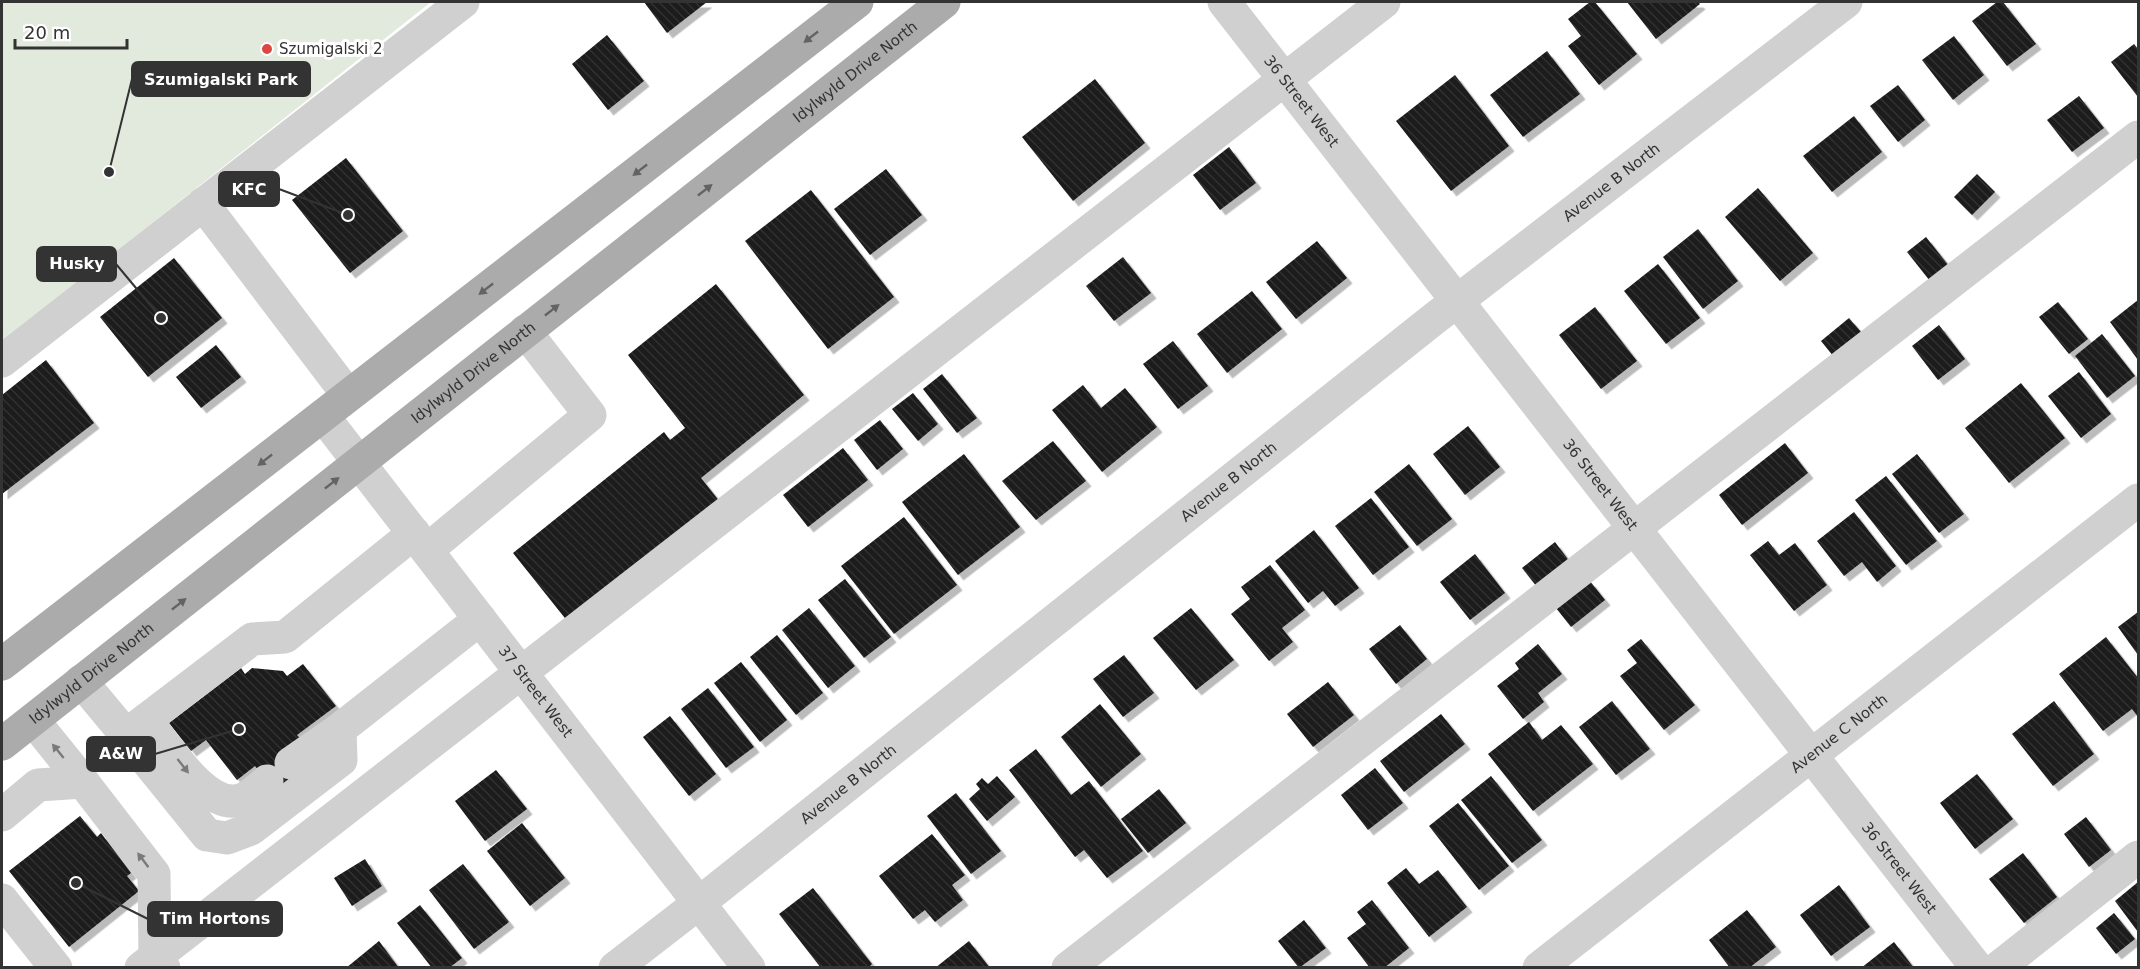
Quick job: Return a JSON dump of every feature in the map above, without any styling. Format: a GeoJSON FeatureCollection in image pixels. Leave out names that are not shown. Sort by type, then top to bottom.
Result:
{"type":"FeatureCollection","features":[{"type":"Feature","properties":{"kind":"main road"},"geometry":{"type":"LineString","coordinates":[[2,664],[857,2]]}},
{"type":"Feature","properties":{"kind":"main road","name":"Idylwyld Drive North"},"geometry":{"type":"LineString","coordinates":[[2,744],[944,2]]}},
{"type":"Feature","properties":{"kind":"street"},"geometry":{"type":"LineString","coordinates":[[2,361],[463,2]]}},
{"type":"Feature","properties":{"kind":"street","name":"36 Street West"},"geometry":{"type":"LineString","coordinates":[[1224,2],[1977,968]]}},
{"type":"Feature","properties":{"kind":"street","name":"Avenue B North"},"geometry":{"type":"LineString","coordinates":[[615,968],[1456,302],[1846,2]]}},
{"type":"Feature","properties":{"kind":"street"},"geometry":{"type":"LineString","coordinates":[[153,964],[520,672],[1285,78],[1375,4]]}},
{"type":"Feature","properties":{"kind":"street"},"geometry":{"type":"LineString","coordinates":[[1068,968],[2139,137]]}},
{"type":"Feature","properties":{"kind":"street"},"geometry":{"type":"LineString","coordinates":[[203,204],[348,395]]}},
{"type":"Feature","properties":{"kind":"street"},"geometry":{"type":"LineString","coordinates":[[136,728],[252,639],[285,637],[420,541],[590,415],[525,331]]}},
{"type":"Feature","properties":{"kind":"street","name":"37 Street West"},"geometry":{"type":"LineString","coordinates":[[322,416],[749,968]]}},
{"type":"Feature","properties":{"kind":"street","name":"Avenue C North"},"geometry":{"type":"LineString","coordinates":[[1539,968],[2139,500]]}},
{"type":"Feature","properties":{"kind":"street"},"geometry":{"type":"LineString","coordinates":[[81,681],[201,788],[225,801],[244,799],[340,729],[480,619]]}},
{"type":"Feature","properties":{"kind":"street"},"geometry":{"type":"LineString","coordinates":[[33,720],[154,874],[153,964]]}},
{"type":"Feature","properties":{"kind":"street"},"geometry":{"type":"LineString","coordinates":[[136,728],[207,835],[227,838],[251,829],[341,760],[340,729]]}},
{"type":"Feature","properties":{"kind":"street"},"geometry":{"type":"LineString","coordinates":[[2,814],[38,785],[83,782]]}},
{"type":"Feature","properties":{"kind":"street"},"geometry":{"type":"LineString","coordinates":[[1998,968],[2139,857]]}},
{"type":"Feature","properties":{"kind":"street"},"geometry":{"type":"LineString","coordinates":[[2,900],[56,968]]}},
{"type":"Feature","properties":{"kind":"shaded area"},"geometry":{"type":"Polygon","coordinates":[[[2,2],[431,2],[2,342],[2,2]]]}},
{"type":"Feature","properties":{"kind":"building"},"geometry":{"type":"Polygon","coordinates":[[[644,2],[707,2],[667,33],[644,2]]]}},
{"type":"Feature","properties":{"kind":"building"},"geometry":{"type":"Polygon","coordinates":[[[1590,2],[1595,2],[1637,54],[1599,85],[1568,46],[1581,36],[1568,19],[1590,2]]]}},
{"type":"Feature","properties":{"kind":"building"},"geometry":{"type":"Polygon","coordinates":[[[1627,2],[1698,2],[1700,4],[1656,39],[1627,2]]]}},
{"type":"Feature","properties":{"kind":"building"},"geometry":{"type":"Polygon","coordinates":[[[1997,2],[2003,2],[2036,44],[2007,66],[1972,21],[1997,2]]]}},
{"type":"Feature","properties":{"kind":"building"},"geometry":{"type":"Polygon","coordinates":[[[607,35],[644,81],[608,110],[572,64],[607,35]]]}},
{"type":"Feature","properties":{"kind":"building"},"geometry":{"type":"Polygon","coordinates":[[[1954,36],[1984,75],[1953,100],[1922,60],[1954,36]]]}},
{"type":"Feature","properties":{"kind":"building"},"geometry":{"type":"Polygon","coordinates":[[[2134,44],[2138,49],[2138,97],[2111,62],[2134,44]]]}},
{"type":"Feature","properties":{"kind":"building"},"geometry":{"type":"Polygon","coordinates":[[[1547,51],[1580,94],[1523,137],[1490,95],[1547,51]]]}},
{"type":"Feature","properties":{"kind":"building"},"geometry":{"type":"Polygon","coordinates":[[[1455,75],[1509,146],[1451,191],[1396,121],[1455,75]]]}},
{"type":"Feature","properties":{"kind":"building"},"geometry":{"type":"Polygon","coordinates":[[[1095,79],[1145,143],[1073,201],[1022,137],[1095,79]]]}},
{"type":"Feature","properties":{"kind":"building"},"geometry":{"type":"Polygon","coordinates":[[[1898,85],[1925,120],[1898,142],[1870,106],[1898,85]]]}},
{"type":"Feature","properties":{"kind":"building"},"geometry":{"type":"Polygon","coordinates":[[[2079,96],[2104,128],[2072,152],[2047,120],[2079,96]]]}},
{"type":"Feature","properties":{"kind":"building"},"geometry":{"type":"Polygon","coordinates":[[[1854,116],[1882,152],[1832,192],[1803,156],[1854,116]]]}},
{"type":"Feature","properties":{"kind":"building"},"geometry":{"type":"Polygon","coordinates":[[[1229,147],[1256,183],[1220,210],[1193,175],[1229,147]]]}},
{"type":"Feature","properties":{"kind":"building"},"geometry":{"type":"Polygon","coordinates":[[[346,158],[403,231],[350,273],[292,200],[346,158]]]}},
{"type":"Feature","properties":{"kind":"building"},"geometry":{"type":"Polygon","coordinates":[[[886,169],[922,215],[870,255],[834,209],[886,169]]]}},
{"type":"Feature","properties":{"kind":"building"},"geometry":{"type":"Polygon","coordinates":[[[1977,174],[1995,192],[1972,215],[1954,197],[1977,174]]]}},
{"type":"Feature","properties":{"kind":"building"},"geometry":{"type":"Polygon","coordinates":[[[1758,188],[1813,253],[1780,281],[1725,217],[1758,188]]]}},
{"type":"Feature","properties":{"kind":"building"},"geometry":{"type":"Polygon","coordinates":[[[811,190],[894,297],[828,349],[745,241],[811,190]]]}},
{"type":"Feature","properties":{"kind":"building"},"geometry":{"type":"Polygon","coordinates":[[[1698,229],[1738,281],[1703,309],[1663,257],[1698,229]]]}},
{"type":"Feature","properties":{"kind":"building"},"geometry":{"type":"Polygon","coordinates":[[[1926,237],[1949,266],[1930,281],[1907,252],[1926,237]]]}},
{"type":"Feature","properties":{"kind":"building"},"geometry":{"type":"Polygon","coordinates":[[[1317,241],[1347,278],[1296,319],[1266,282],[1317,241]]]}},
{"type":"Feature","properties":{"kind":"building"},"geometry":{"type":"Polygon","coordinates":[[[1123,257],[1151,293],[1114,321],[1086,286],[1123,257]]]}},
{"type":"Feature","properties":{"kind":"building"},"geometry":{"type":"Polygon","coordinates":[[[174,258],[222,318],[148,377],[100,317],[174,258]]]}},
{"type":"Feature","properties":{"kind":"building"},"geometry":{"type":"Polygon","coordinates":[[[1658,264],[1700,318],[1666,344],[1624,291],[1658,264]]]}},
{"type":"Feature","properties":{"kind":"building"},"geometry":{"type":"Polygon","coordinates":[[[716,284],[804,395],[701,478],[724,507],[572,627],[513,553],[664,432],[670,440],[685,428],[628,355],[716,284]]]}},
{"type":"Feature","properties":{"kind":"building"},"geometry":{"type":"Polygon","coordinates":[[[1252,291],[1282,329],[1227,373],[1197,334],[1252,291]]]}},
{"type":"Feature","properties":{"kind":"building"},"geometry":{"type":"Polygon","coordinates":[[[2138,300],[2138,360],[2110,322],[2138,300]]]}},
{"type":"Feature","properties":{"kind":"building"},"geometry":{"type":"Polygon","coordinates":[[[2058,302],[2088,339],[2069,354],[2039,317],[2058,302]]]}},
{"type":"Feature","properties":{"kind":"building"},"geometry":{"type":"Polygon","coordinates":[[[1595,307],[1637,361],[1601,389],[1559,335],[1595,307]]]}},
{"type":"Feature","properties":{"kind":"building"},"geometry":{"type":"Polygon","coordinates":[[[1849,318],[1862,333],[1834,357],[1821,341],[1849,318]]]}},
{"type":"Feature","properties":{"kind":"building"},"geometry":{"type":"Polygon","coordinates":[[[1939,325],[1965,359],[1938,380],[1912,346],[1939,325]]]}},
{"type":"Feature","properties":{"kind":"building"},"geometry":{"type":"Polygon","coordinates":[[[2102,334],[2135,376],[2107,398],[2075,356],[2102,334]]]}},
{"type":"Feature","properties":{"kind":"building"},"geometry":{"type":"Polygon","coordinates":[[[1173,341],[1208,386],[1178,409],[1143,364],[1173,341]]]}},
{"type":"Feature","properties":{"kind":"building"},"geometry":{"type":"Polygon","coordinates":[[[216,345],[241,377],[201,408],[176,377],[216,345]]]}},
{"type":"Feature","properties":{"kind":"building"},"geometry":{"type":"Polygon","coordinates":[[[46,360],[94,423],[2,494],[2,395],[46,360]]]}},
{"type":"Feature","properties":{"kind":"building"},"geometry":{"type":"Polygon","coordinates":[[[2079,372],[2111,414],[2081,438],[2048,396],[2079,372]]]}},
{"type":"Feature","properties":{"kind":"building"},"geometry":{"type":"Polygon","coordinates":[[[942,374],[977,418],[957,433],[923,389],[942,374]]]}},
{"type":"Feature","properties":{"kind":"building"},"geometry":{"type":"Polygon","coordinates":[[[2021,383],[2065,438],[2009,483],[1965,428],[2021,383]]]}},
{"type":"Feature","properties":{"kind":"building"},"geometry":{"type":"Polygon","coordinates":[[[1083,385],[1101,408],[1125,388],[1157,427],[1102,472],[1052,410],[1083,385]]]}},
{"type":"Feature","properties":{"kind":"building"},"geometry":{"type":"Polygon","coordinates":[[[913,393],[938,424],[918,441],[892,409],[913,393]]]}},
{"type":"Feature","properties":{"kind":"building"},"geometry":{"type":"Polygon","coordinates":[[[880,420],[903,449],[877,470],[854,440],[880,420]]]}},
{"type":"Feature","properties":{"kind":"building"},"geometry":{"type":"Polygon","coordinates":[[[1468,426],[1500,467],[1465,495],[1433,454],[1468,426]]]}},
{"type":"Feature","properties":{"kind":"building"},"geometry":{"type":"Polygon","coordinates":[[[1053,441],[1086,481],[1036,520],[1002,481],[1053,441]]]}},
{"type":"Feature","properties":{"kind":"building"},"geometry":{"type":"Polygon","coordinates":[[[1785,443],[1808,473],[1742,525],[1719,495],[1785,443]]]}},
{"type":"Feature","properties":{"kind":"building"},"geometry":{"type":"Polygon","coordinates":[[[843,448],[868,480],[808,527],[783,495],[843,448]]]}},
{"type":"Feature","properties":{"kind":"building"},"geometry":{"type":"Polygon","coordinates":[[[964,454],[1020,527],[958,575],[902,502],[964,454]]]}},
{"type":"Feature","properties":{"kind":"building"},"geometry":{"type":"Polygon","coordinates":[[[1917,454],[1964,514],[1939,533],[1892,474],[1917,454]]]}},
{"type":"Feature","properties":{"kind":"building"},"geometry":{"type":"Polygon","coordinates":[[[1409,464],[1452,519],[1417,546],[1374,492],[1409,464]]]}},
{"type":"Feature","properties":{"kind":"building"},"geometry":{"type":"Polygon","coordinates":[[[1886,476],[1937,541],[1906,565],[1855,500],[1886,476]]]}},
{"type":"Feature","properties":{"kind":"building"},"geometry":{"type":"Polygon","coordinates":[[[1371,498],[1409,547],[1373,575],[1335,526],[1371,498]]]}},
{"type":"Feature","properties":{"kind":"building"},"geometry":{"type":"Polygon","coordinates":[[[1854,512],[1896,566],[1877,582],[1862,562],[1844,576],[1817,541],[1854,512]]]}},
{"type":"Feature","properties":{"kind":"building"},"geometry":{"type":"Polygon","coordinates":[[[904,517],[957,585],[894,634],[841,566],[904,517]]]}},
{"type":"Feature","properties":{"kind":"building"},"geometry":{"type":"Polygon","coordinates":[[[1314,530],[1359,588],[1335,606],[1323,591],[1308,603],[1275,561],[1314,530]]]}},
{"type":"Feature","properties":{"kind":"building"},"geometry":{"type":"Polygon","coordinates":[[[1768,541],[1779,555],[1795,543],[1827,585],[1794,611],[1750,555],[1768,541]]]}},
{"type":"Feature","properties":{"kind":"building"},"geometry":{"type":"Polygon","coordinates":[[[1555,542],[1570,562],[1537,587],[1522,568],[1555,542]]]}},
{"type":"Feature","properties":{"kind":"building"},"geometry":{"type":"Polygon","coordinates":[[[1475,554],[1505,593],[1470,620],[1440,582],[1475,554]]]}},
{"type":"Feature","properties":{"kind":"building"},"geometry":{"type":"Polygon","coordinates":[[[1270,565],[1305,610],[1282,628],[1293,642],[1269,661],[1231,614],[1250,599],[1241,587],[1270,565]]]}},
{"type":"Feature","properties":{"kind":"building"},"geometry":{"type":"Polygon","coordinates":[[[845,579],[891,637],[864,658],[818,600],[845,579]]]}},
{"type":"Feature","properties":{"kind":"building"},"geometry":{"type":"Polygon","coordinates":[[[1590,581],[1605,600],[1571,627],[1556,608],[1590,581]]]}},
{"type":"Feature","properties":{"kind":"building"},"geometry":{"type":"Polygon","coordinates":[[[809,608],[855,666],[828,688],[782,630],[809,608]]]}},
{"type":"Feature","properties":{"kind":"building"},"geometry":{"type":"Polygon","coordinates":[[[1191,608],[1234,660],[1196,690],[1153,638],[1191,608]]]}},
{"type":"Feature","properties":{"kind":"building"},"geometry":{"type":"Polygon","coordinates":[[[2138,612],[2138,655],[2118,627],[2138,612]]]}},
{"type":"Feature","properties":{"kind":"building"},"geometry":{"type":"Polygon","coordinates":[[[1400,625],[1427,659],[1396,684],[1369,649],[1400,625]]]}},
{"type":"Feature","properties":{"kind":"building"},"geometry":{"type":"Polygon","coordinates":[[[777,635],[823,693],[796,715],[750,657],[777,635]]]}},
{"type":"Feature","properties":{"kind":"building"},"geometry":{"type":"Polygon","coordinates":[[[2106,637],[2138,678],[2138,717],[2132,709],[2103,731],[2059,674],[2106,637]]]}},
{"type":"Feature","properties":{"kind":"building"},"geometry":{"type":"Polygon","coordinates":[[[1641,639],[1695,705],[1664,730],[1620,676],[1637,663],[1627,650],[1641,639]]]}},
{"type":"Feature","properties":{"kind":"building"},"geometry":{"type":"Polygon","coordinates":[[[1538,644],[1562,674],[1538,693],[1544,702],[1523,719],[1497,686],[1519,669],[1515,663],[1538,644]]]}},
{"type":"Feature","properties":{"kind":"building"},"geometry":{"type":"Polygon","coordinates":[[[1124,655],[1154,693],[1123,717],[1093,679],[1124,655]]]}},
{"type":"Feature","properties":{"kind":"building"},"geometry":{"type":"Polygon","coordinates":[[[741,662],[787,720],[760,742],[714,683],[741,662]]]}},
{"type":"Feature","properties":{"kind":"building"},"geometry":{"type":"Polygon","coordinates":[[[303,664],[336,706],[297,735],[304,743],[298,772],[274,790],[255,766],[237,780],[206,740],[191,751],[169,723],[241,668],[245,674],[252,668],[283,671],[287,676],[303,664]]]}},
{"type":"Feature","properties":{"kind":"building"},"geometry":{"type":"Polygon","coordinates":[[[1328,682],[1354,715],[1313,747],[1287,714],[1328,682]]]}},
{"type":"Feature","properties":{"kind":"building"},"geometry":{"type":"Polygon","coordinates":[[[708,688],[754,747],[726,768],[681,709],[708,688]]]}},
{"type":"Feature","properties":{"kind":"building"},"geometry":{"type":"Polygon","coordinates":[[[1612,701],[1650,749],[1616,775],[1579,727],[1612,701]]]}},
{"type":"Feature","properties":{"kind":"building"},"geometry":{"type":"Polygon","coordinates":[[[2054,701],[2094,754],[2053,786],[2012,734],[2054,701]]]}},
{"type":"Feature","properties":{"kind":"building"},"geometry":{"type":"Polygon","coordinates":[[[1100,704],[1141,754],[1101,787],[1061,737],[1100,704]]]}},
{"type":"Feature","properties":{"kind":"building"},"geometry":{"type":"Polygon","coordinates":[[[1441,714],[1465,744],[1404,792],[1380,761],[1441,714]]]}},
{"type":"Feature","properties":{"kind":"building"},"geometry":{"type":"Polygon","coordinates":[[[670,716],[716,774],[689,796],[643,737],[670,716]]]}},
{"type":"Feature","properties":{"kind":"building"},"geometry":{"type":"Polygon","coordinates":[[[1529,722],[1542,740],[1561,725],[1593,764],[1533,811],[1488,754],[1529,722]]]}},
{"type":"Feature","properties":{"kind":"building"},"geometry":{"type":"Polygon","coordinates":[[[1036,749],[1071,795],[1089,781],[1143,851],[1107,878],[1084,850],[1075,857],[1009,770],[1036,749]]]}},
{"type":"Feature","properties":{"kind":"building"},"geometry":{"type":"Polygon","coordinates":[[[1375,768],[1403,803],[1368,830],[1341,795],[1375,768]]]}},
{"type":"Feature","properties":{"kind":"building"},"geometry":{"type":"Polygon","coordinates":[[[496,770],[527,809],[485,841],[455,801],[496,770]]]}},
{"type":"Feature","properties":{"kind":"building"},"geometry":{"type":"Polygon","coordinates":[[[1977,774],[2013,819],[1975,849],[1940,803],[1977,774]]]}},
{"type":"Feature","properties":{"kind":"building"},"geometry":{"type":"Polygon","coordinates":[[[997,776],[1015,797],[987,821],[969,799],[980,789],[976,784],[982,778],[988,784],[997,776]]]}},
{"type":"Feature","properties":{"kind":"building"},"geometry":{"type":"Polygon","coordinates":[[[1491,776],[1542,840],[1512,863],[1461,800],[1491,776]]]}},
{"type":"Feature","properties":{"kind":"building"},"geometry":{"type":"Polygon","coordinates":[[[1159,789],[1186,823],[1148,853],[1121,819],[1159,789]]]}},
{"type":"Feature","properties":{"kind":"building"},"geometry":{"type":"Polygon","coordinates":[[[956,793],[1001,851],[971,874],[927,816],[956,793]]]}},
{"type":"Feature","properties":{"kind":"building"},"geometry":{"type":"Polygon","coordinates":[[[1458,803],[1509,866],[1479,890],[1429,826],[1458,803]]]}},
{"type":"Feature","properties":{"kind":"building"},"geometry":{"type":"Polygon","coordinates":[[[80,816],[97,837],[101,833],[131,873],[127,876],[139,891],[69,947],[9,871],[80,816]]]}},
{"type":"Feature","properties":{"kind":"building"},"geometry":{"type":"Polygon","coordinates":[[[2086,817],[2111,850],[2089,867],[2064,834],[2086,817]]]}},
{"type":"Feature","properties":{"kind":"building"},"geometry":{"type":"Polygon","coordinates":[[[522,823],[565,878],[530,906],[487,851],[522,823]]]}},
{"type":"Feature","properties":{"kind":"building"},"geometry":{"type":"Polygon","coordinates":[[[932,834],[965,875],[952,885],[963,900],[935,922],[925,910],[913,919],[879,876],[932,834]]]}},
{"type":"Feature","properties":{"kind":"building"},"geometry":{"type":"Polygon","coordinates":[[[2023,853],[2057,897],[2024,923],[1989,879],[2023,853]]]}},
{"type":"Feature","properties":{"kind":"building"},"geometry":{"type":"Polygon","coordinates":[[[365,859],[382,886],[352,906],[334,878],[365,859]]]}},
{"type":"Feature","properties":{"kind":"building"},"geometry":{"type":"Polygon","coordinates":[[[463,864],[509,922],[474,949],[429,890],[463,864]]]}},
{"type":"Feature","properties":{"kind":"building"},"geometry":{"type":"Polygon","coordinates":[[[1406,868],[1419,884],[1438,870],[1467,907],[1429,937],[1387,883],[1406,868]]]}},
{"type":"Feature","properties":{"kind":"building"},"geometry":{"type":"Polygon","coordinates":[[[2138,882],[2138,932],[2115,901],[2138,882]]]}},
{"type":"Feature","properties":{"kind":"building"},"geometry":{"type":"Polygon","coordinates":[[[1839,885],[1870,927],[1831,956],[1800,915],[1839,885]]]}},
{"type":"Feature","properties":{"kind":"building"},"geometry":{"type":"Polygon","coordinates":[[[813,888],[872,964],[868,968],[821,968],[779,914],[813,888]]]}},
{"type":"Feature","properties":{"kind":"building"},"geometry":{"type":"Polygon","coordinates":[[[1372,900],[1409,948],[1384,968],[1370,968],[1347,938],[1366,924],[1357,912],[1372,900]]]}},
{"type":"Feature","properties":{"kind":"building"},"geometry":{"type":"Polygon","coordinates":[[[420,905],[462,958],[449,968],[432,968],[397,923],[420,905]]]}},
{"type":"Feature","properties":{"kind":"building"},"geometry":{"type":"Polygon","coordinates":[[[1747,910],[1776,947],[1749,968],[1730,968],[1709,940],[1747,910]]]}},
{"type":"Feature","properties":{"kind":"building"},"geometry":{"type":"Polygon","coordinates":[[[2114,913],[2135,939],[2116,954],[2096,928],[2114,913]]]}},
{"type":"Feature","properties":{"kind":"building"},"geometry":{"type":"Polygon","coordinates":[[[1304,920],[1326,948],[1299,968],[1278,941],[1304,920]]]}},
{"type":"Feature","properties":{"kind":"building"},"geometry":{"type":"Polygon","coordinates":[[[379,941],[399,968],[346,968],[379,941]]]}},
{"type":"Feature","properties":{"kind":"building"},"geometry":{"type":"Polygon","coordinates":[[[969,941],[990,968],[935,968],[969,941]]]}},
{"type":"Feature","properties":{"kind":"building"},"geometry":{"type":"Polygon","coordinates":[[[1894,942],[1914,968],[1861,968],[1894,942]]]}},
{"type":"Feature","properties":{"kind":"place","name":"Szumigalski 2"},"geometry":{"type":"Point","coordinates":[267,49]}},
{"type":"Feature","properties":{"kind":"place","name":"Szumigalski Park"},"geometry":{"type":"Point","coordinates":[109,172]}},
{"type":"Feature","properties":{"kind":"place","name":"KFC"},"geometry":{"type":"Point","coordinates":[348,215]}},
{"type":"Feature","properties":{"kind":"place","name":"Husky"},"geometry":{"type":"Point","coordinates":[161,318]}},
{"type":"Feature","properties":{"kind":"place","name":"A&W"},"geometry":{"type":"Point","coordinates":[239,729]}},
{"type":"Feature","properties":{"kind":"place","name":"Tim Hortons"},"geometry":{"type":"Point","coordinates":[76,883]}}]}
